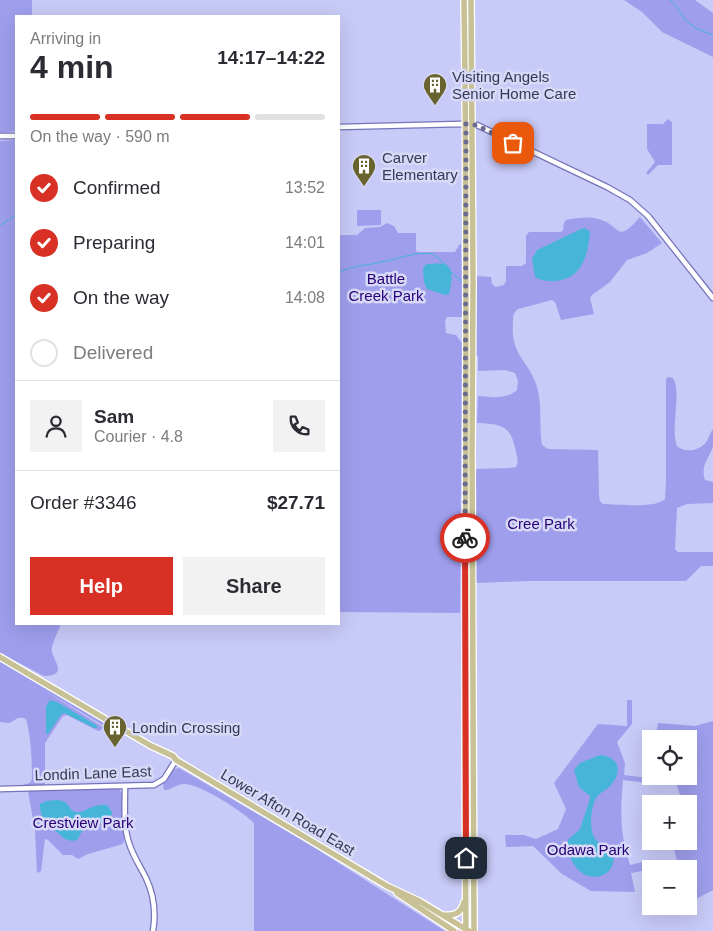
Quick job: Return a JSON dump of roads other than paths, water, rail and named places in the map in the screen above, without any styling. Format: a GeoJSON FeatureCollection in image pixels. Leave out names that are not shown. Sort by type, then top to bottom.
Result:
{"type":"FeatureCollection","features":[{"type":"Feature","properties":{"kind":"main road"},"geometry":{"type":"LineString","coordinates":[[464,0],[469,124],[474,931]]}},
{"type":"Feature","properties":{"kind":"main road"},"geometry":{"type":"LineString","coordinates":[[467,930],[471,0]]}},
{"type":"Feature","properties":{"kind":"main road","name":"Lower Afton Road East"},"geometry":{"type":"LineString","coordinates":[[0,657],[173,756],[176,760],[387,886],[414,906],[454,931]]}},
{"type":"Feature","properties":{"kind":"main road","name":"Lower Afton Road East"},"geometry":{"type":"LineString","coordinates":[[387,886],[419,901],[467,930]]}},
{"type":"Feature","properties":{"kind":"main road"},"geometry":{"type":"LineString","coordinates":[[441,914],[451,916],[460,912],[466,893]]}},
{"type":"Feature","properties":{"kind":"street"},"geometry":{"type":"LineString","coordinates":[[340,127],[469,124],[607,187],[630,200],[648,216],[713,298]]}},
{"type":"Feature","properties":{"kind":"street"},"geometry":{"type":"LineString","coordinates":[[0,136],[15,136]]}},
{"type":"Feature","properties":{"kind":"street","name":"Londin Lane East"},"geometry":{"type":"LineString","coordinates":[[0,789],[152,785],[159,783],[165,778],[176,760]]}},
{"type":"Feature","properties":{"kind":"street"},"geometry":{"type":"LineString","coordinates":[[125,786],[127,835],[134,857],[152,892],[154,910],[153,931]]}},
{"type":"Feature","properties":{"kind":"waterway"},"geometry":{"type":"LineString","coordinates":[[670,0],[691,25],[713,35]]}},
{"type":"Feature","properties":{"kind":"waterway"},"geometry":{"type":"LineString","coordinates":[[1,225],[15,216]]}},
{"type":"Feature","properties":{"kind":"waterway"},"geometry":{"type":"LineString","coordinates":[[340,272],[426,253],[433,254],[445,264]]}},
{"type":"Feature","properties":{"kind":"waterway"},"geometry":{"type":"LineString","coordinates":[[450,271],[461,281]]}},
{"type":"Feature","properties":{"kind":"place","name":"Visiting Angels Senior Home Care"},"geometry":{"type":"Point","coordinates":[435,106]}},
{"type":"Feature","properties":{"kind":"place","name":"Carver Elementary"},"geometry":{"type":"Point","coordinates":[364,187]}},
{"type":"Feature","properties":{"kind":"place","name":"Londin Crossing"},"geometry":{"type":"Point","coordinates":[115,748]}},
{"type":"Feature","properties":{"kind":"park label","name":"Battle Creek Park"},"geometry":{"type":"Point","coordinates":[386,286]}},
{"type":"Feature","properties":{"kind":"park label","name":"Cree Park"},"geometry":{"type":"Point","coordinates":[541,523]}},
{"type":"Feature","properties":{"kind":"park label","name":"Crestview Park"},"geometry":{"type":"Point","coordinates":[83,822]}},
{"type":"Feature","properties":{"kind":"park label","name":"Odawa Park"},"geometry":{"type":"Point","coordinates":[588,849]}}]}
